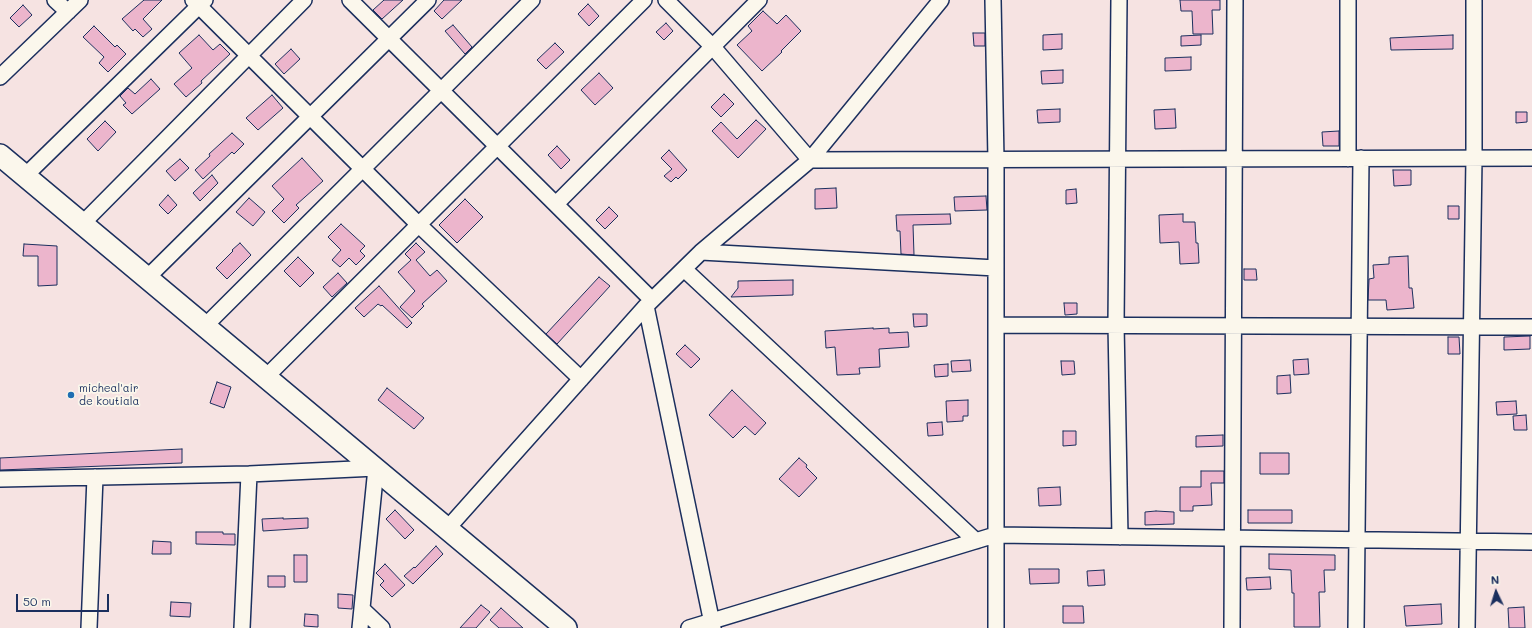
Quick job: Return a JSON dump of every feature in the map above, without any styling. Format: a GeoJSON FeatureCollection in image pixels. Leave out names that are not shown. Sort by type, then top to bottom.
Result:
{"type":"FeatureCollection","features":[{"type":"Feature","properties":{"kind":"street"},"geometry":{"type":"LineString","coordinates":[[55,0],[68,12]]}},
{"type":"Feature","properties":{"kind":"street"},"geometry":{"type":"LineString","coordinates":[[0,78],[80,0]]}},
{"type":"Feature","properties":{"kind":"street"},"geometry":{"type":"LineString","coordinates":[[82,224],[304,0]]}},
{"type":"Feature","properties":{"kind":"street"},"geometry":{"type":"LineString","coordinates":[[350,0],[556,204],[649,303],[713,625]]}},
{"type":"Feature","properties":{"kind":"street"},"geometry":{"type":"LineString","coordinates":[[147,278],[428,0]]}},
{"type":"Feature","properties":{"kind":"street"},"geometry":{"type":"LineString","coordinates":[[205,326],[532,0]]}},
{"type":"Feature","properties":{"kind":"street"},"geometry":{"type":"LineString","coordinates":[[266,378],[644,0]]}},
{"type":"Feature","properties":{"kind":"street"},"geometry":{"type":"LineString","coordinates":[[666,0],[713,47],[810,160],[1532,158]]}},
{"type":"Feature","properties":{"kind":"street"},"geometry":{"type":"LineString","coordinates":[[556,204],[759,0]]}},
{"type":"Feature","properties":{"kind":"street"},"geometry":{"type":"LineString","coordinates":[[447,529],[649,303],[701,252],[810,160],[941,0]]}},
{"type":"Feature","properties":{"kind":"street"},"geometry":{"type":"LineString","coordinates":[[993,0],[996,160],[996,628]]}},
{"type":"Feature","properties":{"kind":"street"},"geometry":{"type":"LineString","coordinates":[[1119,0],[1116,324],[1120,537]]}},
{"type":"Feature","properties":{"kind":"street"},"geometry":{"type":"LineString","coordinates":[[1232,628],[1235,0]]}},
{"type":"Feature","properties":{"kind":"street"},"geometry":{"type":"LineString","coordinates":[[1348,0],[1355,158],[1359,326],[1356,628]]}},
{"type":"Feature","properties":{"kind":"street"},"geometry":{"type":"LineString","coordinates":[[1467,628],[1474,158],[1474,0]]}},
{"type":"Feature","properties":{"kind":"street"},"geometry":{"type":"LineString","coordinates":[[25,176],[199,2],[419,225],[581,379]]}},
{"type":"Feature","properties":{"kind":"street"},"geometry":{"type":"LineString","coordinates":[[0,156],[566,628]]}},
{"type":"Feature","properties":{"kind":"street"},"geometry":{"type":"LineString","coordinates":[[701,252],[996,268]]}},
{"type":"Feature","properties":{"kind":"street"},"geometry":{"type":"LineString","coordinates":[[684,269],[976,541]]}},
{"type":"Feature","properties":{"kind":"street"},"geometry":{"type":"LineString","coordinates":[[996,325],[1116,324],[1532,328]]}},
{"type":"Feature","properties":{"kind":"street"},"geometry":{"type":"LineString","coordinates":[[0,479],[249,474],[376,468]]}},
{"type":"Feature","properties":{"kind":"street"},"geometry":{"type":"LineString","coordinates":[[360,628],[376,468]]}},
{"type":"Feature","properties":{"kind":"street"},"geometry":{"type":"LineString","coordinates":[[242,628],[249,474]]}},
{"type":"Feature","properties":{"kind":"street"},"geometry":{"type":"LineString","coordinates":[[89,628],[94,477]]}},
{"type":"Feature","properties":{"kind":"street"},"geometry":{"type":"LineString","coordinates":[[689,628],[713,625],[995,535],[1532,542]]}},
{"type":"Feature","properties":{"kind":"street"},"geometry":{"type":"LineString","coordinates":[[362,608],[382,628]]}},
{"type":"Feature","properties":{"kind":"building"},"geometry":{"type":"Polygon","coordinates":[[[144,0],[162,0],[143,19],[152,29],[143,37],[135,29],[133,31],[122,19],[144,0]]]}},
{"type":"Feature","properties":{"kind":"building"},"geometry":{"type":"Polygon","coordinates":[[[384,0],[403,0],[382,19],[373,10],[384,0]]]}},
{"type":"Feature","properties":{"kind":"building"},"geometry":{"type":"Polygon","coordinates":[[[444,0],[462,0],[442,19],[434,11],[444,0]]]}},
{"type":"Feature","properties":{"kind":"building"},"geometry":{"type":"Polygon","coordinates":[[[1180,0],[1220,0],[1220,10],[1212,10],[1213,34],[1193,34],[1192,11],[1181,11],[1180,0]]]}},
{"type":"Feature","properties":{"kind":"building"},"geometry":{"type":"Polygon","coordinates":[[[588,4],[599,16],[589,26],[578,14],[588,4]]]}},
{"type":"Feature","properties":{"kind":"building"},"geometry":{"type":"Polygon","coordinates":[[[23,5],[32,15],[19,27],[10,18],[23,5]]]}},
{"type":"Feature","properties":{"kind":"building"},"geometry":{"type":"Polygon","coordinates":[[[763,11],[777,24],[786,15],[801,31],[762,71],[737,45],[752,31],[748,26],[763,11]]]}},
{"type":"Feature","properties":{"kind":"building"},"geometry":{"type":"Polygon","coordinates":[[[666,23],[673,31],[664,40],[656,32],[666,23]]]}},
{"type":"Feature","properties":{"kind":"building"},"geometry":{"type":"Polygon","coordinates":[[[453,25],[472,47],[465,54],[445,31],[453,25]]]}},
{"type":"Feature","properties":{"kind":"building"},"geometry":{"type":"Polygon","coordinates":[[[94,26],[115,47],[117,45],[126,54],[108,72],[99,63],[104,57],[83,37],[94,26]]]}},
{"type":"Feature","properties":{"kind":"building"},"geometry":{"type":"Polygon","coordinates":[[[973,33],[985,33],[985,46],[974,46],[973,33]]]}},
{"type":"Feature","properties":{"kind":"building"},"geometry":{"type":"Polygon","coordinates":[[[1062,34],[1062,49],[1043,50],[1043,35],[1062,34]]]}},
{"type":"Feature","properties":{"kind":"building"},"geometry":{"type":"Polygon","coordinates":[[[199,35],[213,50],[220,44],[230,54],[186,97],[174,84],[192,68],[179,53],[199,35]]]}},
{"type":"Feature","properties":{"kind":"building"},"geometry":{"type":"Polygon","coordinates":[[[1201,35],[1201,45],[1181,46],[1181,36],[1201,35]]]}},
{"type":"Feature","properties":{"kind":"building"},"geometry":{"type":"Polygon","coordinates":[[[1453,35],[1453,49],[1391,50],[1390,38],[1453,35]]]}},
{"type":"Feature","properties":{"kind":"building"},"geometry":{"type":"Polygon","coordinates":[[[555,43],[564,52],[546,69],[537,60],[555,43]]]}},
{"type":"Feature","properties":{"kind":"building"},"geometry":{"type":"Polygon","coordinates":[[[291,49],[300,59],[284,74],[275,64],[291,49]]]}},
{"type":"Feature","properties":{"kind":"building"},"geometry":{"type":"Polygon","coordinates":[[[1191,57],[1191,70],[1165,71],[1165,58],[1191,57]]]}},
{"type":"Feature","properties":{"kind":"building"},"geometry":{"type":"Polygon","coordinates":[[[1063,70],[1063,83],[1042,84],[1041,71],[1063,70]]]}},
{"type":"Feature","properties":{"kind":"building"},"geometry":{"type":"Polygon","coordinates":[[[599,73],[613,88],[595,105],[581,90],[599,73]]]}},
{"type":"Feature","properties":{"kind":"building"},"geometry":{"type":"Polygon","coordinates":[[[151,79],[160,89],[132,114],[123,105],[126,103],[120,96],[128,88],[135,94],[151,79]]]}},
{"type":"Feature","properties":{"kind":"building"},"geometry":{"type":"Polygon","coordinates":[[[724,94],[734,104],[721,117],[711,107],[724,94]]]}},
{"type":"Feature","properties":{"kind":"building"},"geometry":{"type":"Polygon","coordinates":[[[272,95],[283,108],[258,130],[246,118],[272,95]]]}},
{"type":"Feature","properties":{"kind":"building"},"geometry":{"type":"Polygon","coordinates":[[[1060,109],[1060,122],[1038,123],[1037,110],[1060,109]]]}},
{"type":"Feature","properties":{"kind":"building"},"geometry":{"type":"Polygon","coordinates":[[[1175,109],[1176,128],[1155,129],[1154,110],[1175,109]]]}},
{"type":"Feature","properties":{"kind":"building"},"geometry":{"type":"Polygon","coordinates":[[[1516,112],[1527,112],[1527,122],[1516,123],[1516,112]]]}},
{"type":"Feature","properties":{"kind":"building"},"geometry":{"type":"Polygon","coordinates":[[[756,120],[766,129],[738,158],[712,131],[721,122],[737,139],[756,120]]]}},
{"type":"Feature","properties":{"kind":"building"},"geometry":{"type":"Polygon","coordinates":[[[105,121],[116,132],[98,151],[87,139],[105,121]]]}},
{"type":"Feature","properties":{"kind":"building"},"geometry":{"type":"Polygon","coordinates":[[[1339,131],[1339,146],[1323,146],[1322,132],[1339,131]]]}},
{"type":"Feature","properties":{"kind":"building"},"geometry":{"type":"Polygon","coordinates":[[[232,133],[244,144],[234,154],[232,152],[203,179],[195,170],[210,156],[209,154],[232,133]]]}},
{"type":"Feature","properties":{"kind":"building"},"geometry":{"type":"Polygon","coordinates":[[[557,146],[570,160],[561,169],[548,155],[557,146]]]}},
{"type":"Feature","properties":{"kind":"building"},"geometry":{"type":"Polygon","coordinates":[[[669,150],[687,170],[678,179],[676,177],[671,182],[664,176],[672,169],[661,158],[669,150]]]}},
{"type":"Feature","properties":{"kind":"building"},"geometry":{"type":"Polygon","coordinates":[[[302,158],[323,181],[296,205],[299,208],[284,223],[272,211],[284,199],[272,186],[302,158]]]}},
{"type":"Feature","properties":{"kind":"building"},"geometry":{"type":"Polygon","coordinates":[[[180,159],[189,168],[175,181],[166,171],[180,159]]]}},
{"type":"Feature","properties":{"kind":"building"},"geometry":{"type":"Polygon","coordinates":[[[1393,170],[1411,170],[1411,185],[1394,186],[1393,170]]]}},
{"type":"Feature","properties":{"kind":"building"},"geometry":{"type":"Polygon","coordinates":[[[212,175],[218,183],[200,201],[193,193],[212,175]]]}},
{"type":"Feature","properties":{"kind":"building"},"geometry":{"type":"Polygon","coordinates":[[[836,188],[837,208],[815,209],[815,189],[836,188]]]}},
{"type":"Feature","properties":{"kind":"building"},"geometry":{"type":"Polygon","coordinates":[[[1076,189],[1077,203],[1066,204],[1066,190],[1076,189]]]}},
{"type":"Feature","properties":{"kind":"building"},"geometry":{"type":"Polygon","coordinates":[[[168,195],[177,205],[168,214],[159,205],[168,195]]]}},
{"type":"Feature","properties":{"kind":"building"},"geometry":{"type":"Polygon","coordinates":[[[986,196],[987,210],[955,211],[954,197],[986,196]]]}},
{"type":"Feature","properties":{"kind":"building"},"geometry":{"type":"Polygon","coordinates":[[[249,198],[265,212],[253,226],[236,212],[249,198]]]}},
{"type":"Feature","properties":{"kind":"building"},"geometry":{"type":"Polygon","coordinates":[[[465,199],[483,217],[457,243],[439,225],[465,199]]]}},
{"type":"Feature","properties":{"kind":"building"},"geometry":{"type":"Polygon","coordinates":[[[1448,206],[1459,206],[1459,219],[1448,219],[1448,206]]]}},
{"type":"Feature","properties":{"kind":"building"},"geometry":{"type":"Polygon","coordinates":[[[609,207],[618,216],[605,229],[596,220],[609,207]]]}},
{"type":"Feature","properties":{"kind":"building"},"geometry":{"type":"Polygon","coordinates":[[[950,214],[951,224],[913,225],[914,255],[901,254],[900,231],[897,231],[896,215],[950,214]]]}},
{"type":"Feature","properties":{"kind":"building"},"geometry":{"type":"Polygon","coordinates":[[[1183,214],[1183,222],[1195,222],[1199,263],[1180,264],[1179,242],[1160,243],[1159,215],[1183,214]]]}},
{"type":"Feature","properties":{"kind":"building"},"geometry":{"type":"Polygon","coordinates":[[[341,224],[365,246],[360,251],[365,256],[356,265],[349,258],[340,267],[332,260],[341,250],[328,237],[341,224]]]}},
{"type":"Feature","properties":{"kind":"building"},"geometry":{"type":"Polygon","coordinates":[[[240,243],[251,255],[227,279],[216,268],[240,243]]]}},
{"type":"Feature","properties":{"kind":"building"},"geometry":{"type":"Polygon","coordinates":[[[416,243],[425,252],[416,260],[430,276],[437,270],[447,281],[422,304],[424,306],[412,318],[400,307],[415,291],[398,272],[411,260],[405,254],[416,243]]]}},
{"type":"Feature","properties":{"kind":"building"},"geometry":{"type":"Polygon","coordinates":[[[24,244],[57,246],[57,285],[38,286],[38,256],[23,256],[24,244]]]}},
{"type":"Feature","properties":{"kind":"building"},"geometry":{"type":"Polygon","coordinates":[[[1408,256],[1409,288],[1412,288],[1414,308],[1387,310],[1386,300],[1368,300],[1369,279],[1374,278],[1373,265],[1389,264],[1389,257],[1408,256]]]}},
{"type":"Feature","properties":{"kind":"building"},"geometry":{"type":"Polygon","coordinates":[[[298,257],[314,273],[300,287],[284,271],[298,257]]]}},
{"type":"Feature","properties":{"kind":"building"},"geometry":{"type":"Polygon","coordinates":[[[1244,269],[1256,269],[1257,280],[1244,280],[1244,269]]]}},
{"type":"Feature","properties":{"kind":"building"},"geometry":{"type":"Polygon","coordinates":[[[338,273],[347,283],[332,297],[323,287],[338,273]]]}},
{"type":"Feature","properties":{"kind":"building"},"geometry":{"type":"Polygon","coordinates":[[[599,277],[610,286],[557,344],[546,334],[599,277]]]}},
{"type":"Feature","properties":{"kind":"building"},"geometry":{"type":"Polygon","coordinates":[[[793,280],[793,295],[731,297],[738,288],[738,281],[793,280]]]}},
{"type":"Feature","properties":{"kind":"building"},"geometry":{"type":"Polygon","coordinates":[[[379,286],[412,323],[407,328],[382,305],[381,306],[378,304],[364,317],[355,308],[379,286]]]}},
{"type":"Feature","properties":{"kind":"building"},"geometry":{"type":"Polygon","coordinates":[[[1064,303],[1077,303],[1077,314],[1065,315],[1064,303]]]}},
{"type":"Feature","properties":{"kind":"building"},"geometry":{"type":"Polygon","coordinates":[[[913,314],[927,314],[927,326],[914,327],[913,314]]]}},
{"type":"Feature","properties":{"kind":"building"},"geometry":{"type":"Polygon","coordinates":[[[889,328],[889,333],[908,332],[909,347],[879,349],[880,367],[859,368],[860,374],[837,375],[835,347],[826,348],[825,331],[889,328]]]}},
{"type":"Feature","properties":{"kind":"building"},"geometry":{"type":"Polygon","coordinates":[[[1530,336],[1530,349],[1504,350],[1504,337],[1530,336]]]}},
{"type":"Feature","properties":{"kind":"building"},"geometry":{"type":"Polygon","coordinates":[[[1448,337],[1459,337],[1460,354],[1448,354],[1448,337]]]}},
{"type":"Feature","properties":{"kind":"building"},"geometry":{"type":"Polygon","coordinates":[[[685,345],[700,359],[691,368],[676,354],[685,345]]]}},
{"type":"Feature","properties":{"kind":"building"},"geometry":{"type":"Polygon","coordinates":[[[1308,359],[1309,374],[1294,375],[1293,360],[1308,359]]]}},
{"type":"Feature","properties":{"kind":"building"},"geometry":{"type":"Polygon","coordinates":[[[970,360],[971,371],[952,372],[951,361],[970,360]]]}},
{"type":"Feature","properties":{"kind":"building"},"geometry":{"type":"Polygon","coordinates":[[[1061,361],[1074,361],[1075,374],[1062,375],[1061,361]]]}},
{"type":"Feature","properties":{"kind":"building"},"geometry":{"type":"Polygon","coordinates":[[[948,364],[948,376],[935,377],[934,365],[948,364]]]}},
{"type":"Feature","properties":{"kind":"building"},"geometry":{"type":"Polygon","coordinates":[[[1290,375],[1291,393],[1277,394],[1277,376],[1290,375]]]}},
{"type":"Feature","properties":{"kind":"building"},"geometry":{"type":"Polygon","coordinates":[[[217,382],[231,387],[224,408],[210,403],[217,382]]]}},
{"type":"Feature","properties":{"kind":"building"},"geometry":{"type":"Polygon","coordinates":[[[387,388],[424,418],[414,429],[378,400],[387,388]]]}},
{"type":"Feature","properties":{"kind":"building"},"geometry":{"type":"Polygon","coordinates":[[[732,390],[766,423],[755,435],[745,426],[733,438],[709,415],[732,390]]]}},
{"type":"Feature","properties":{"kind":"building"},"geometry":{"type":"Polygon","coordinates":[[[968,400],[968,416],[963,416],[963,421],[947,422],[946,401],[968,400]]]}},
{"type":"Feature","properties":{"kind":"building"},"geometry":{"type":"Polygon","coordinates":[[[1516,401],[1517,414],[1497,415],[1496,402],[1516,401]]]}},
{"type":"Feature","properties":{"kind":"building"},"geometry":{"type":"Polygon","coordinates":[[[1526,415],[1527,430],[1514,430],[1513,416],[1526,415]]]}},
{"type":"Feature","properties":{"kind":"building"},"geometry":{"type":"Polygon","coordinates":[[[942,422],[943,435],[928,436],[927,423],[942,422]]]}},
{"type":"Feature","properties":{"kind":"building"},"geometry":{"type":"Polygon","coordinates":[[[1063,431],[1076,431],[1076,445],[1063,446],[1063,431]]]}},
{"type":"Feature","properties":{"kind":"building"},"geometry":{"type":"Polygon","coordinates":[[[1223,435],[1223,446],[1196,447],[1196,436],[1223,435]]]}},
{"type":"Feature","properties":{"kind":"building"},"geometry":{"type":"Polygon","coordinates":[[[182,449],[182,463],[0,470],[0,458],[182,449]]]}},
{"type":"Feature","properties":{"kind":"building"},"geometry":{"type":"Polygon","coordinates":[[[1260,453],[1289,453],[1289,474],[1260,474],[1260,453]]]}},
{"type":"Feature","properties":{"kind":"building"},"geometry":{"type":"Polygon","coordinates":[[[799,458],[807,465],[806,467],[817,478],[799,497],[779,479],[799,458]]]}},
{"type":"Feature","properties":{"kind":"building"},"geometry":{"type":"Polygon","coordinates":[[[1201,471],[1224,471],[1224,483],[1211,483],[1212,505],[1193,506],[1193,511],[1180,511],[1180,487],[1201,487],[1201,471]]]}},
{"type":"Feature","properties":{"kind":"building"},"geometry":{"type":"Polygon","coordinates":[[[1060,487],[1061,505],[1039,506],[1038,488],[1060,487]]]}},
{"type":"Feature","properties":{"kind":"building"},"geometry":{"type":"Polygon","coordinates":[[[395,510],[414,530],[405,539],[386,519],[395,510]]]}},
{"type":"Feature","properties":{"kind":"building"},"geometry":{"type":"Polygon","coordinates":[[[1248,510],[1292,510],[1292,523],[1248,523],[1248,510]]]}},
{"type":"Feature","properties":{"kind":"building"},"geometry":{"type":"Polygon","coordinates":[[[1145,512],[1174,512],[1174,524],[1145,525],[1145,512]]]}},
{"type":"Feature","properties":{"kind":"building"},"geometry":{"type":"Polygon","coordinates":[[[308,518],[308,528],[263,531],[262,519],[308,518]]]}},
{"type":"Feature","properties":{"kind":"building"},"geometry":{"type":"Polygon","coordinates":[[[196,532],[223,532],[223,534],[235,534],[235,545],[196,544],[196,532]]]}},
{"type":"Feature","properties":{"kind":"building"},"geometry":{"type":"Polygon","coordinates":[[[153,541],[171,542],[171,554],[152,554],[153,541]]]}},
{"type":"Feature","properties":{"kind":"building"},"geometry":{"type":"Polygon","coordinates":[[[436,546],[443,554],[413,584],[404,576],[414,567],[415,568],[436,546]]]}},
{"type":"Feature","properties":{"kind":"building"},"geometry":{"type":"Polygon","coordinates":[[[1269,554],[1335,555],[1335,570],[1324,570],[1325,592],[1319,592],[1320,627],[1294,627],[1294,593],[1292,593],[1291,570],[1269,569],[1269,554]]]}},
{"type":"Feature","properties":{"kind":"building"},"geometry":{"type":"Polygon","coordinates":[[[294,555],[307,555],[307,582],[294,582],[294,555]]]}},
{"type":"Feature","properties":{"kind":"building"},"geometry":{"type":"Polygon","coordinates":[[[385,564],[405,585],[392,597],[380,585],[384,581],[376,573],[385,564]]]}},
{"type":"Feature","properties":{"kind":"building"},"geometry":{"type":"Polygon","coordinates":[[[1029,569],[1059,569],[1059,583],[1030,584],[1029,569]]]}},
{"type":"Feature","properties":{"kind":"building"},"geometry":{"type":"Polygon","coordinates":[[[1104,570],[1105,585],[1088,586],[1087,571],[1104,570]]]}},
{"type":"Feature","properties":{"kind":"building"},"geometry":{"type":"Polygon","coordinates":[[[268,576],[285,576],[285,587],[268,587],[268,576]]]}},
{"type":"Feature","properties":{"kind":"building"},"geometry":{"type":"Polygon","coordinates":[[[1270,577],[1271,589],[1247,590],[1246,578],[1270,577]]]}},
{"type":"Feature","properties":{"kind":"building"},"geometry":{"type":"Polygon","coordinates":[[[338,594],[353,595],[352,609],[338,608],[338,594]]]}},
{"type":"Feature","properties":{"kind":"building"},"geometry":{"type":"Polygon","coordinates":[[[171,602],[191,603],[190,617],[170,616],[171,602]]]}},
{"type":"Feature","properties":{"kind":"building"},"geometry":{"type":"Polygon","coordinates":[[[1441,604],[1442,624],[1406,626],[1404,606],[1441,604]]]}},
{"type":"Feature","properties":{"kind":"building"},"geometry":{"type":"Polygon","coordinates":[[[481,605],[490,612],[476,628],[460,628],[481,605]]]}},
{"type":"Feature","properties":{"kind":"building"},"geometry":{"type":"Polygon","coordinates":[[[1063,606],[1083,606],[1084,623],[1063,623],[1063,606]]]}},
{"type":"Feature","properties":{"kind":"building"},"geometry":{"type":"Polygon","coordinates":[[[1524,607],[1525,628],[1509,628],[1508,608],[1524,607]]]}},
{"type":"Feature","properties":{"kind":"building"},"geometry":{"type":"Polygon","coordinates":[[[501,608],[523,628],[499,628],[490,620],[501,608]]]}},
{"type":"Feature","properties":{"kind":"building"},"geometry":{"type":"Polygon","coordinates":[[[305,614],[318,615],[318,627],[304,626],[305,614]]]}},
{"type":"Feature","properties":{"kind":"place","name":"micheal'air de koutiala"},"geometry":{"type":"Point","coordinates":[71,395]}}]}
